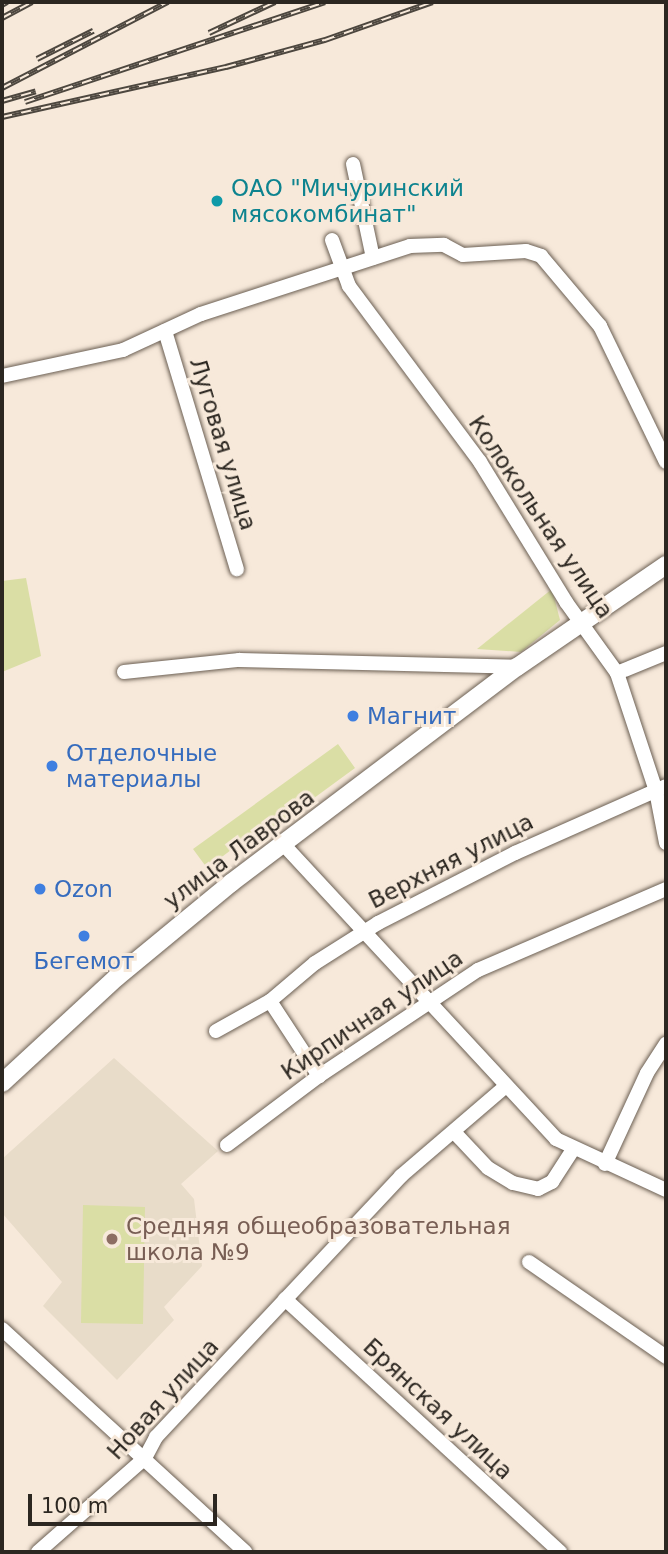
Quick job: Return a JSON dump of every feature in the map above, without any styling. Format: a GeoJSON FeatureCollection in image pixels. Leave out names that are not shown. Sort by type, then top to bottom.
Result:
{"type":"FeatureCollection","features":[{"type":"Feature","properties":{"kind":"main road","name":"улица Лаврова"},"geometry":{"type":"LineString","coordinates":[[2,1083],[117,976],[284,845],[517,667],[666,565]]}},
{"type":"Feature","properties":{"kind":"street"},"geometry":{"type":"LineString","coordinates":[[353,164],[373,258]]}},
{"type":"Feature","properties":{"kind":"street","name":"Колокольная улица"},"geometry":{"type":"LineString","coordinates":[[332,240],[349,286],[480,462],[566,602],[584,622],[617,673],[661,788],[666,843]]}},
{"type":"Feature","properties":{"kind":"street"},"geometry":{"type":"LineString","coordinates":[[2,376],[111,354],[275,288],[410,246],[444,246],[463,255],[526,251],[541,256],[600,326],[666,462]]}},
{"type":"Feature","properties":{"kind":"street","name":"Луговая улица"},"geometry":{"type":"LineString","coordinates":[[165,331],[237,569]]}},
{"type":"Feature","properties":{"kind":"street"},"geometry":{"type":"LineString","coordinates":[[617,673],[666,653]]}},
{"type":"Feature","properties":{"kind":"street"},"geometry":{"type":"LineString","coordinates":[[124,672],[239,660],[517,667]]}},
{"type":"Feature","properties":{"kind":"street","name":"Верхняя улица"},"geometry":{"type":"LineString","coordinates":[[216,1031],[270,1001],[315,963],[364,932],[514,853],[661,788]]}},
{"type":"Feature","properties":{"kind":"street"},"geometry":{"type":"LineString","coordinates":[[284,845],[431,1000],[505,1087],[556,1139],[666,1190]]}},
{"type":"Feature","properties":{"kind":"street","name":"Кирпичная улица"},"geometry":{"type":"LineString","coordinates":[[227,1145],[319,1076],[478,970],[557,933],[666,889]]}},
{"type":"Feature","properties":{"kind":"street"},"geometry":{"type":"LineString","coordinates":[[270,1001],[319,1076]]}},
{"type":"Feature","properties":{"kind":"street"},"geometry":{"type":"LineString","coordinates":[[605,1164],[647,1073],[666,1044]]}},
{"type":"Feature","properties":{"kind":"street","name":"Новая улица"},"geometry":{"type":"LineString","coordinates":[[37,1552],[145,1458],[156,1437],[401,1176],[455,1133],[505,1087]]}},
{"type":"Feature","properties":{"kind":"street"},"geometry":{"type":"LineString","coordinates":[[455,1133],[488,1168],[526,1187],[538,1189],[552,1182],[574,1148]]}},
{"type":"Feature","properties":{"kind":"street"},"geometry":{"type":"LineString","coordinates":[[529,1262],[666,1357]]}},
{"type":"Feature","properties":{"kind":"street","name":"Брянская улица"},"geometry":{"type":"LineString","coordinates":[[285,1299],[560,1552]]}},
{"type":"Feature","properties":{"kind":"street"},"geometry":{"type":"LineString","coordinates":[[2,1329],[245,1552]]}},
{"type":"Feature","properties":{"kind":"shaded area","name":"Средняя общеобразовательная школа №9"},"geometry":{"type":"Polygon","coordinates":[[[114,1058],[218,1151],[181,1184],[194,1199],[202,1266],[164,1307],[174,1320],[117,1380],[43,1306],[62,1282],[2,1213],[2,1159],[114,1058]]]}},
{"type":"Feature","properties":{"kind":"green space"},"geometry":{"type":"Polygon","coordinates":[[[26,578],[41,656],[2,672],[2,581],[26,578]]]}},
{"type":"Feature","properties":{"kind":"green space"},"geometry":{"type":"Polygon","coordinates":[[[552,589],[560,620],[521,652],[477,649],[552,589]]]}},
{"type":"Feature","properties":{"kind":"green space"},"geometry":{"type":"Polygon","coordinates":[[[338,744],[355,768],[235,856],[231,850],[207,868],[193,849],[338,744]]]}},
{"type":"Feature","properties":{"kind":"green space"},"geometry":{"type":"Polygon","coordinates":[[[83,1205],[145,1207],[143,1324],[81,1323],[83,1205]]]}},
{"type":"Feature","properties":{"kind":"railway"},"geometry":{"type":"LineString","coordinates":[[2,5],[7,2]]}},
{"type":"Feature","properties":{"kind":"railway"},"geometry":{"type":"LineString","coordinates":[[2,18],[32,2]]}},
{"type":"Feature","properties":{"kind":"railway"},"geometry":{"type":"LineString","coordinates":[[2,88],[168,2]]}},
{"type":"Feature","properties":{"kind":"railway"},"geometry":{"type":"LineString","coordinates":[[209,33],[275,2]]}},
{"type":"Feature","properties":{"kind":"railway"},"geometry":{"type":"LineString","coordinates":[[25,102],[325,2]]}},
{"type":"Feature","properties":{"kind":"railway"},"geometry":{"type":"LineString","coordinates":[[2,117],[226,67],[325,40],[433,2]]}},
{"type":"Feature","properties":{"kind":"railway"},"geometry":{"type":"LineString","coordinates":[[37,59],[93,31]]}},
{"type":"Feature","properties":{"kind":"railway"},"geometry":{"type":"LineString","coordinates":[[2,101],[36,91]]}},
{"type":"Feature","properties":{"kind":"place","name":"ОАО \"Мичуринский мясокомбинат\""},"geometry":{"type":"Point","coordinates":[217,201]}},
{"type":"Feature","properties":{"kind":"place","name":"Магнит"},"geometry":{"type":"Point","coordinates":[353,716]}},
{"type":"Feature","properties":{"kind":"place","name":"Отделочные материалы"},"geometry":{"type":"Point","coordinates":[52,766]}},
{"type":"Feature","properties":{"kind":"place","name":"Ozon"},"geometry":{"type":"Point","coordinates":[40,889]}},
{"type":"Feature","properties":{"kind":"place","name":"Бегемот"},"geometry":{"type":"Point","coordinates":[84,936]}},
{"type":"Feature","properties":{"kind":"place","name":"Средняя общеобразовательная школа №9"},"geometry":{"type":"Point","coordinates":[112,1239]}}]}
